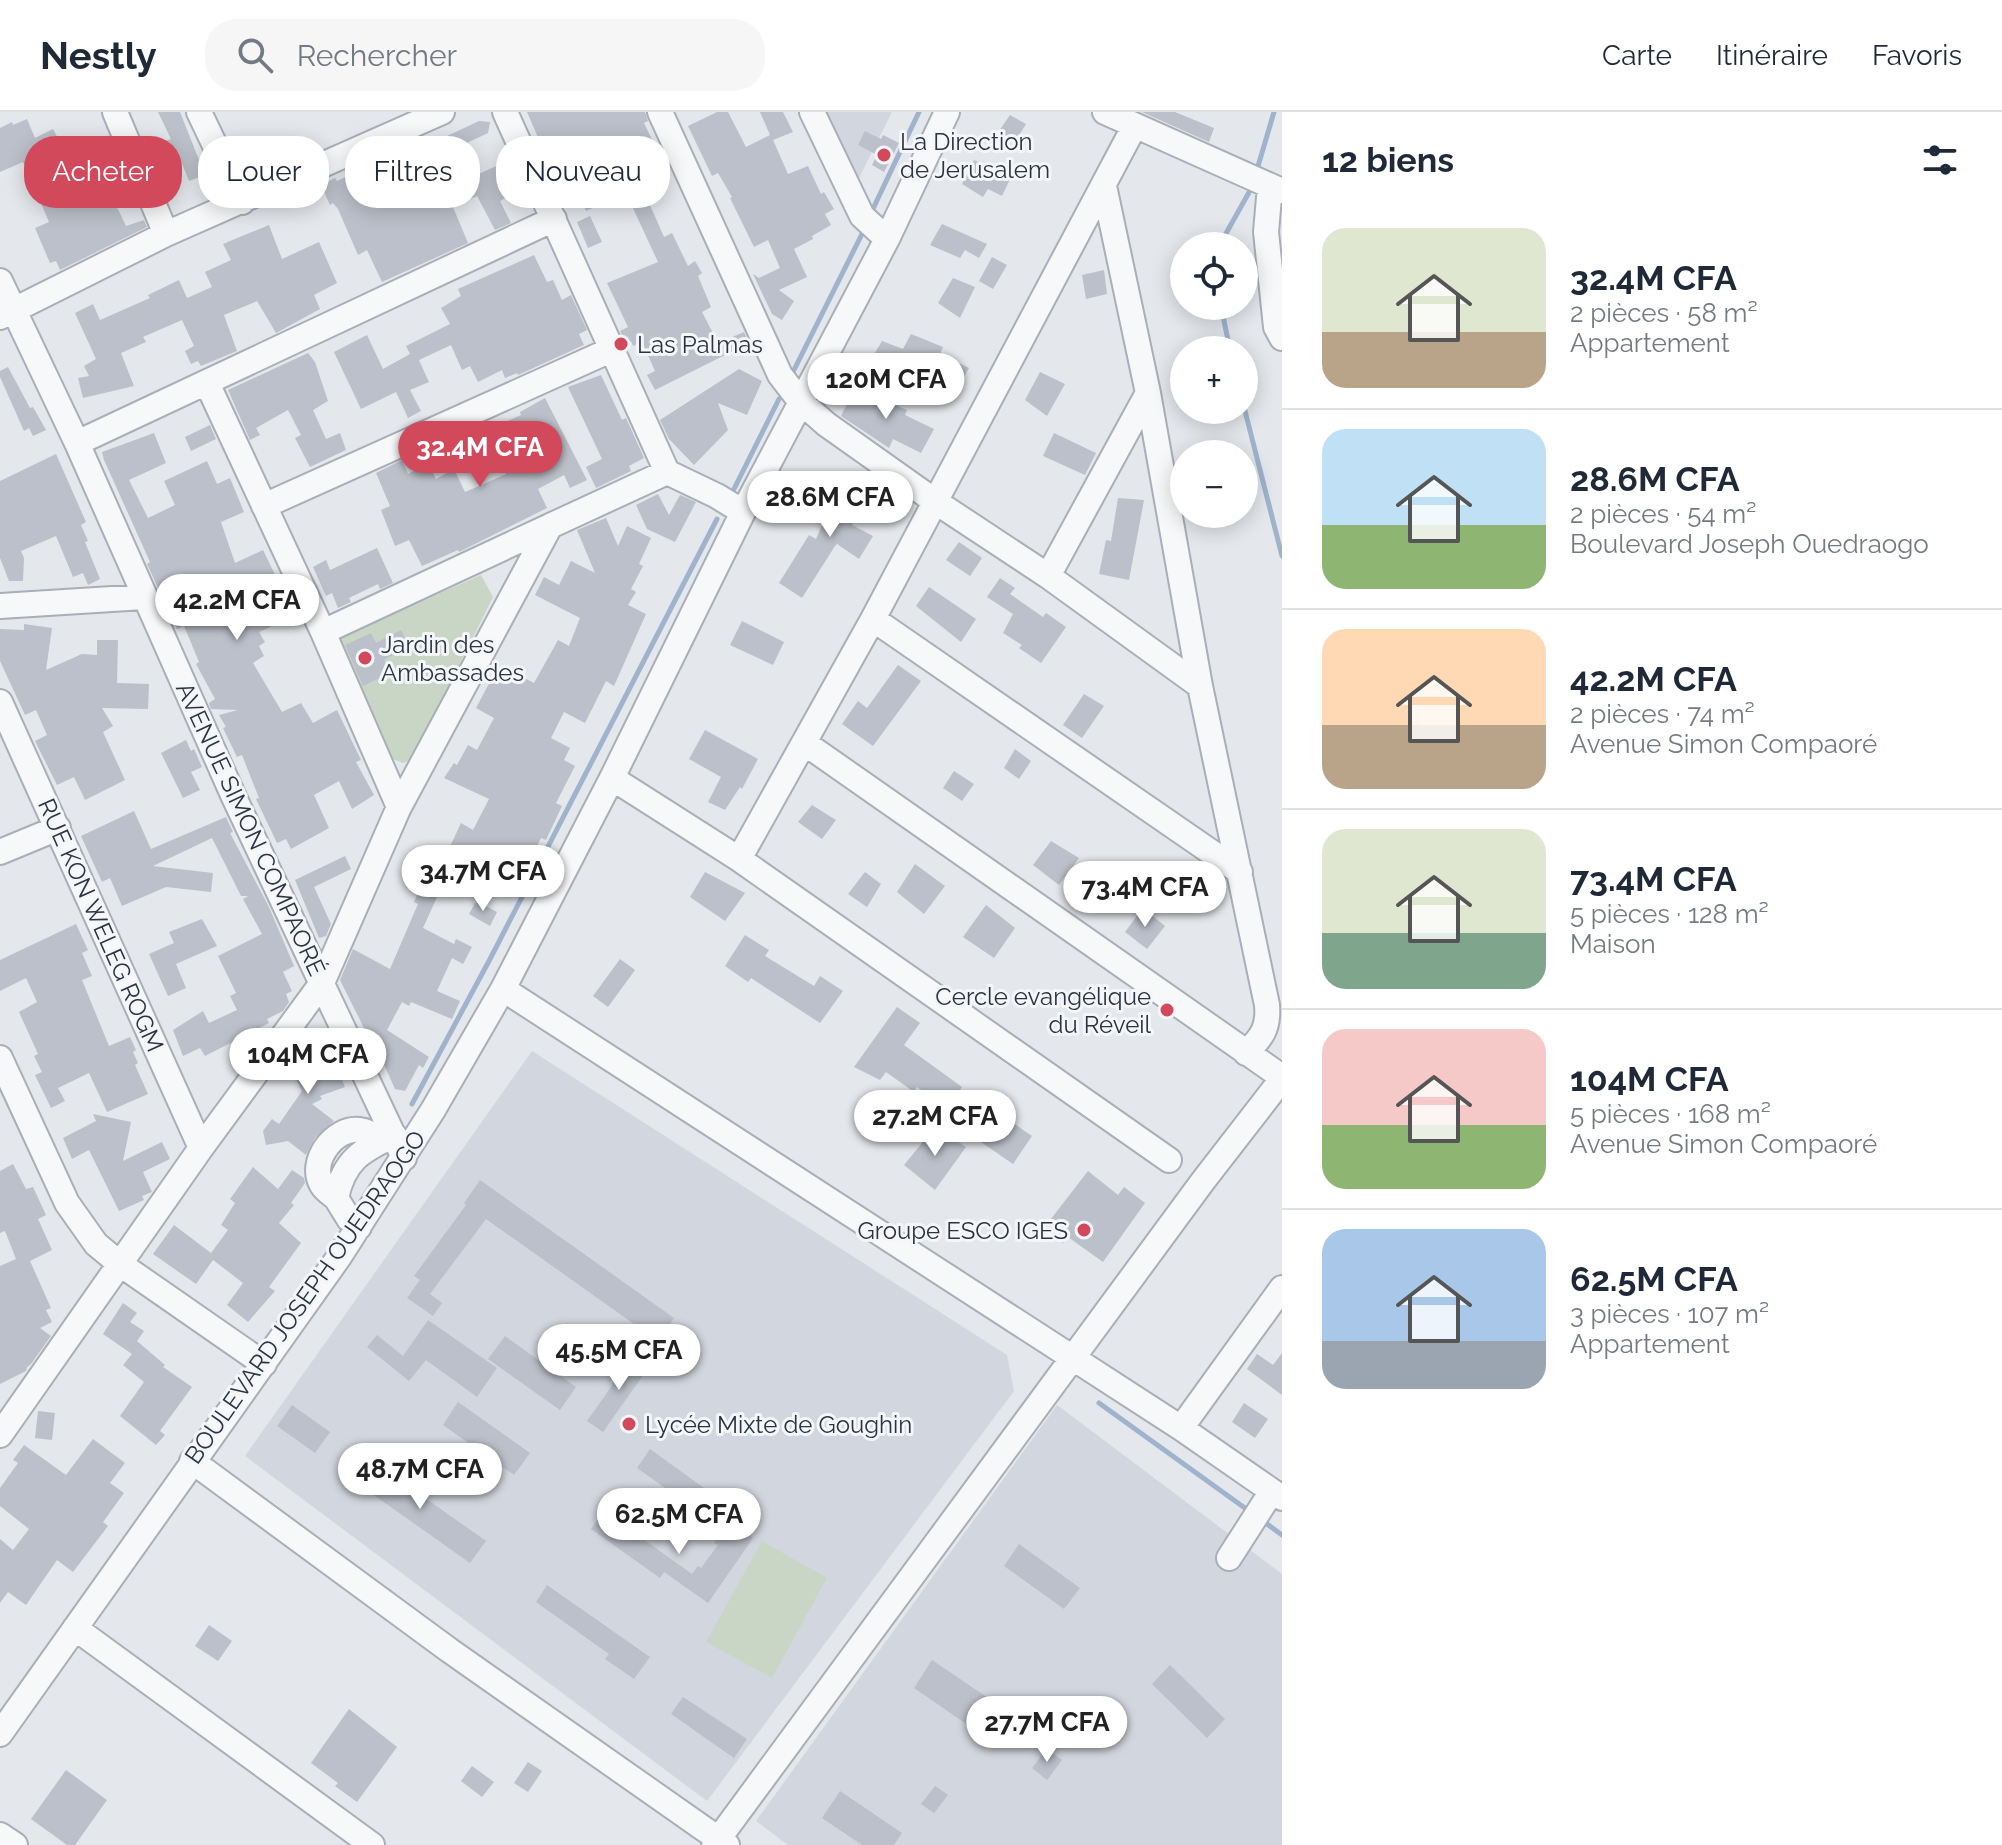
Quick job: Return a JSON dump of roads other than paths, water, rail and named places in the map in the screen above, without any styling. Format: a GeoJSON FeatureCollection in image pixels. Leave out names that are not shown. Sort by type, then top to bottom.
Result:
{"type":"FeatureCollection","features":[{"type":"Feature","properties":{"kind":"street"},"geometry":{"type":"LineString","coordinates":[[115,112],[166,234]]}},
{"type":"Feature","properties":{"kind":"street"},"geometry":{"type":"LineString","coordinates":[[199,112],[210,136]]}},
{"type":"Feature","properties":{"kind":"street"},"geometry":{"type":"LineString","coordinates":[[329,163],[442,112]]}},
{"type":"Feature","properties":{"kind":"street"},"geometry":{"type":"LineString","coordinates":[[505,112],[667,472],[743,512]]}},
{"type":"Feature","properties":{"kind":"street"},"geometry":{"type":"LineString","coordinates":[[660,112],[780,375],[800,401],[826,424],[1048,576],[1200,686]]}},
{"type":"Feature","properties":{"kind":"street"},"geometry":{"type":"LineString","coordinates":[[812,112],[862,216],[887,239]]}},
{"type":"Feature","properties":{"kind":"street","name":"BOULEVARD JOSEPH OUEDRAOGO"},"geometry":{"type":"LineString","coordinates":[[0,1734],[359,1227],[404,1158],[503,989],[612,778],[743,512],[887,239],[947,112]]}},
{"type":"Feature","properties":{"kind":"street"},"geometry":{"type":"LineString","coordinates":[[1105,112],[1273,187],[1266,232],[1276,327],[1282,338]]}},
{"type":"Feature","properties":{"kind":"street"},"geometry":{"type":"LineString","coordinates":[[739,859],[806,744],[1134,127]]}},
{"type":"Feature","properties":{"kind":"street"},"geometry":{"type":"LineString","coordinates":[[1104,186],[1148,393],[1200,686],[1268,1016],[1263,1036],[1246,1053]]}},
{"type":"Feature","properties":{"kind":"street"},"geometry":{"type":"LineString","coordinates":[[7,314],[166,234],[228,208]]}},
{"type":"Feature","properties":{"kind":"street"},"geometry":{"type":"LineString","coordinates":[[77,443],[554,219]]}},
{"type":"Feature","properties":{"kind":"street","name":"AVENUE SIMON COMPAORÉ"},"geometry":{"type":"LineString","coordinates":[[0,281],[7,314],[77,443],[144,597],[322,983],[388,1138],[404,1158]]}},
{"type":"Feature","properties":{"kind":"street"},"geometry":{"type":"LineString","coordinates":[[264,506],[613,349]]}},
{"type":"Feature","properties":{"kind":"street"},"geometry":{"type":"LineString","coordinates":[[207,383],[323,632],[399,807]]}},
{"type":"Feature","properties":{"kind":"street"},"geometry":{"type":"LineString","coordinates":[[1048,576],[1148,393]]}},
{"type":"Feature","properties":{"kind":"street"},"geometry":{"type":"LineString","coordinates":[[323,632],[667,472]]}},
{"type":"Feature","properties":{"kind":"street"},"geometry":{"type":"LineString","coordinates":[[0,1435],[201,1148],[322,983],[399,807],[550,526]]}},
{"type":"Feature","properties":{"kind":"street"},"geometry":{"type":"LineString","coordinates":[[0,606],[144,597]]}},
{"type":"Feature","properties":{"kind":"street"},"geometry":{"type":"LineString","coordinates":[[873,619],[1240,872]]}},
{"type":"Feature","properties":{"kind":"street","name":"RUE KON WELEG ROGM"},"geometry":{"type":"LineString","coordinates":[[0,702],[201,1148]]}},
{"type":"Feature","properties":{"kind":"street"},"geometry":{"type":"LineString","coordinates":[[192,1461],[719,1843],[1072,1357],[1281,1077],[806,744]]}},
{"type":"Feature","properties":{"kind":"street"},"geometry":{"type":"LineString","coordinates":[[612,778],[739,859],[1169,1160]]}},
{"type":"Feature","properties":{"kind":"street"},"geometry":{"type":"LineString","coordinates":[[0,852],[58,828]]}},
{"type":"Feature","properties":{"kind":"street"},"geometry":{"type":"LineString","coordinates":[[503,989],[1181,1428],[1273,1497],[1229,1558]]}},
{"type":"Feature","properties":{"kind":"street"},"geometry":{"type":"LineString","coordinates":[[0,1058],[67,1203],[96,1244],[264,1364]]}},
{"type":"Feature","properties":{"kind":"street"},"geometry":{"type":"LineString","coordinates":[[359,1227],[322,1185],[320,1160],[328,1143],[348,1130],[358,1129],[388,1138]]}},
{"type":"Feature","properties":{"kind":"street"},"geometry":{"type":"LineString","coordinates":[[1181,1428],[1282,1288]]}},
{"type":"Feature","properties":{"kind":"street"},"geometry":{"type":"LineString","coordinates":[[75,1628],[372,1845]]}},
{"type":"Feature","properties":{"kind":"street"},"geometry":{"type":"LineString","coordinates":[[0,1835],[15,1845]]}},
{"type":"Feature","properties":{"kind":"waterway"},"geometry":{"type":"LineString","coordinates":[[871,213],[919,112]]}},
{"type":"Feature","properties":{"kind":"waterway"},"geometry":{"type":"LineString","coordinates":[[1256,173],[1274,112]]}},
{"type":"Feature","properties":{"kind":"waterway"},"geometry":{"type":"LineString","coordinates":[[1227,232],[1252,187]]}},
{"type":"Feature","properties":{"kind":"waterway"},"geometry":{"type":"LineString","coordinates":[[791,376],[862,234]]}},
{"type":"Feature","properties":{"kind":"waterway"},"geometry":{"type":"LineString","coordinates":[[1224,320],[1227,336]]}},
{"type":"Feature","properties":{"kind":"waterway"},"geometry":{"type":"LineString","coordinates":[[731,495],[779,399]]}},
{"type":"Feature","properties":{"kind":"waterway"},"geometry":{"type":"LineString","coordinates":[[1248,424],[1282,556]]}},
{"type":"Feature","properties":{"kind":"waterway"},"geometry":{"type":"LineString","coordinates":[[412,1104],[717,519]]}},
{"type":"Feature","properties":{"kind":"waterway"},"geometry":{"type":"LineString","coordinates":[[1099,1403],[1249,1511]]}},
{"type":"Feature","properties":{"kind":"waterway"},"geometry":{"type":"LineString","coordinates":[[1263,1521],[1282,1535]]}},
{"type":"Feature","properties":{"kind":"place","name":"La Direction de Jerusalem"},"geometry":{"type":"Point","coordinates":[884,155]}},
{"type":"Feature","properties":{"kind":"place","name":"Las Palmas"},"geometry":{"type":"Point","coordinates":[621,344]}},
{"type":"Feature","properties":{"kind":"place","name":"Jardin des Ambassades"},"geometry":{"type":"Point","coordinates":[365,658]}},
{"type":"Feature","properties":{"kind":"place","name":"Cercle evangélique du Réveil"},"geometry":{"type":"Point","coordinates":[1167,1010]}},
{"type":"Feature","properties":{"kind":"place","name":"Groupe ESCO IGES"},"geometry":{"type":"Point","coordinates":[1084,1230]}},
{"type":"Feature","properties":{"kind":"place","name":"Lycée Mixte de Goughin"},"geometry":{"type":"Point","coordinates":[629,1424]}}]}
